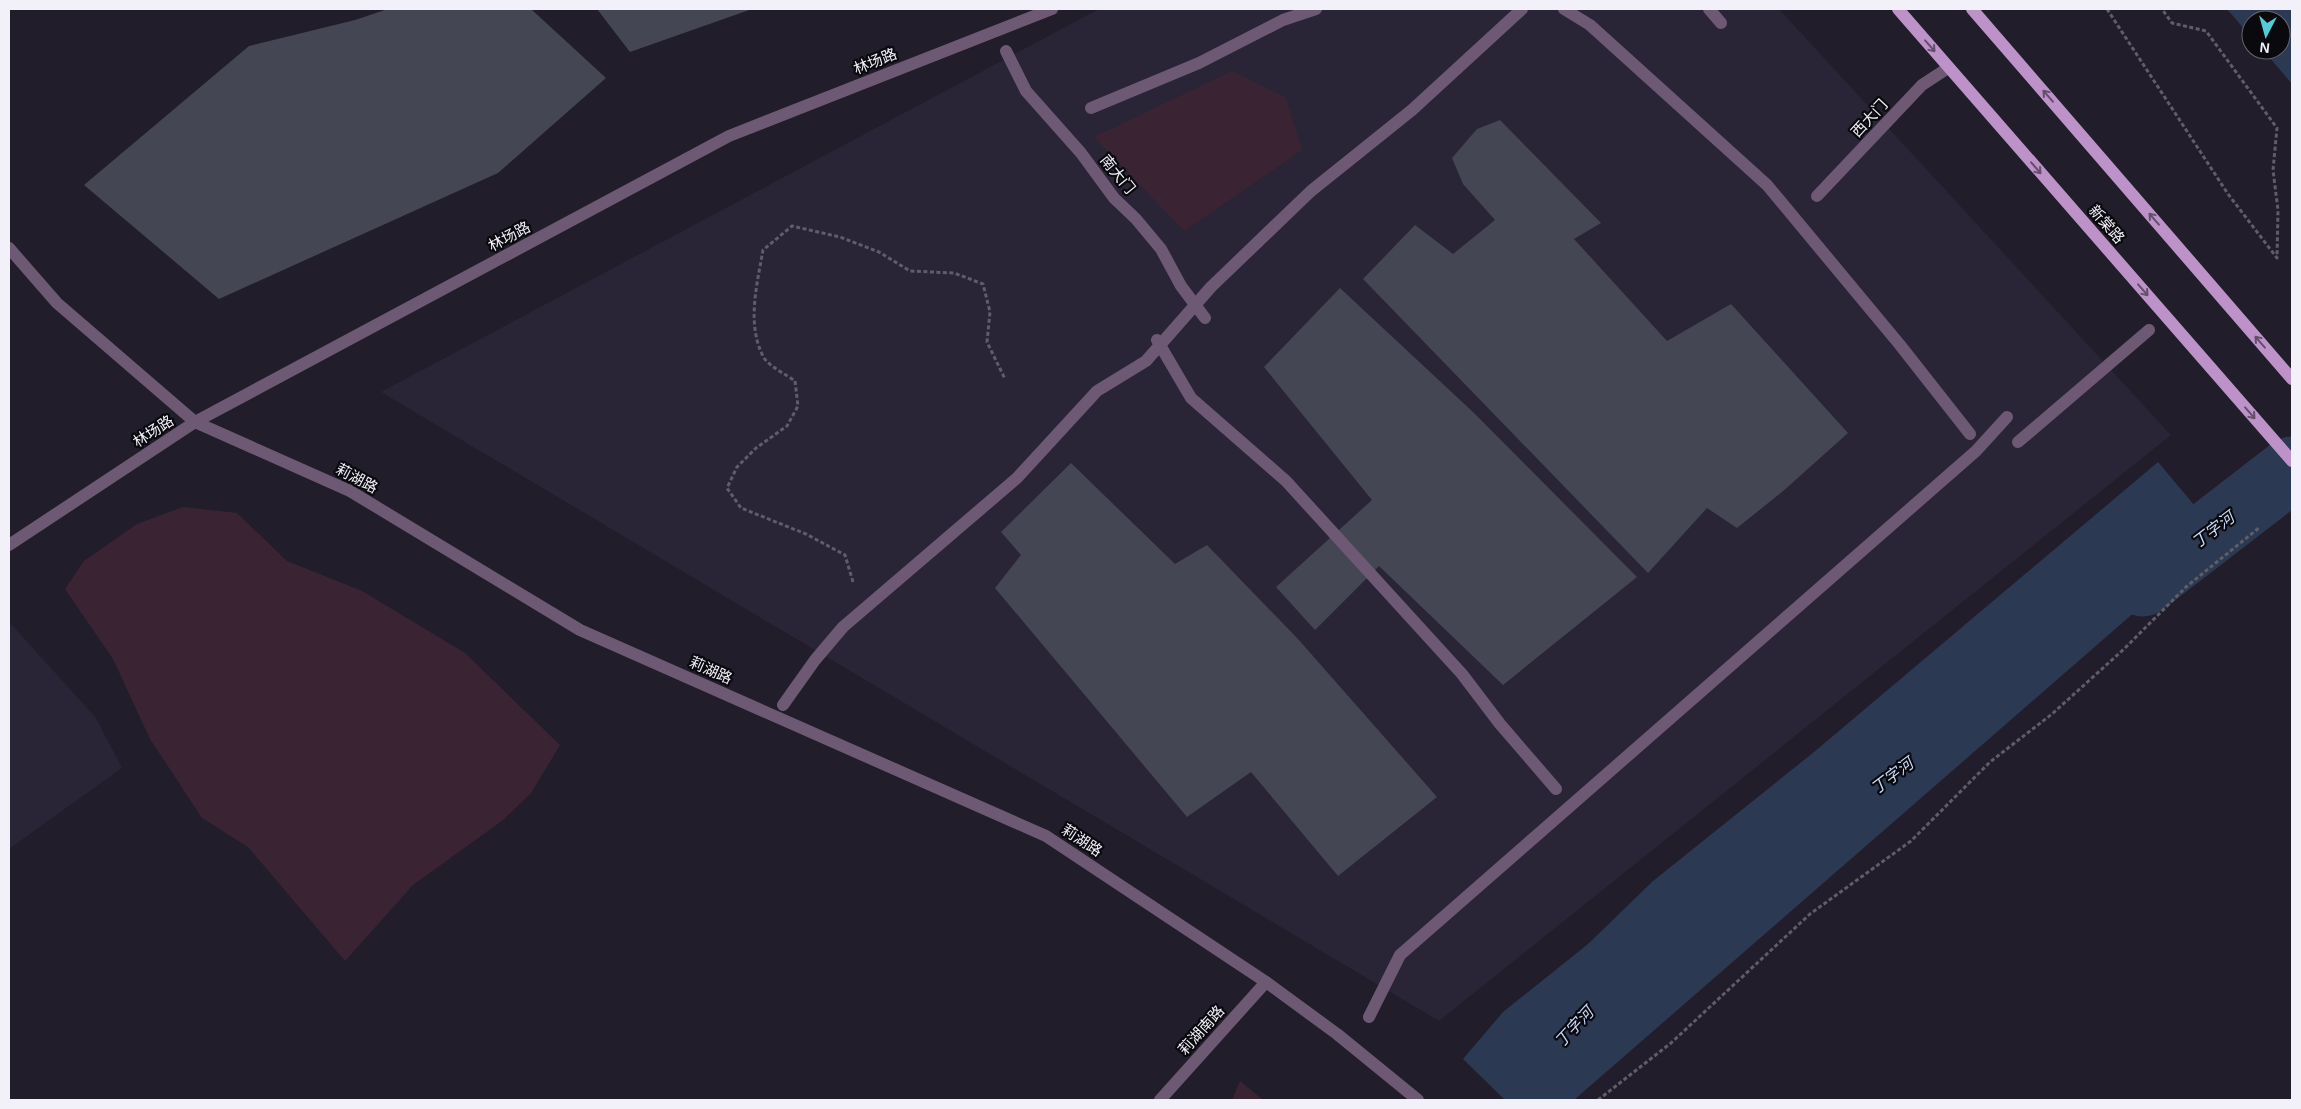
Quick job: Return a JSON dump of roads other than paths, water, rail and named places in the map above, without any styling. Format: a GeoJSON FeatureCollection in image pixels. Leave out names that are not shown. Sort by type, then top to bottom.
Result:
{"type":"FeatureCollection","features":[{"type":"Feature","properties":{"kind":"main road"},"geometry":{"type":"LineString","coordinates":[[1972,9],[2292,379]]}},
{"type":"Feature","properties":{"kind":"main road","name":"新棠路"},"geometry":{"type":"LineString","coordinates":[[1905,11],[1948,68],[2292,460]]}},
{"type":"Feature","properties":{"kind":"street","name":"林场路"},"geometry":{"type":"LineString","coordinates":[[9,545],[195,422],[730,136],[1052,9]]}},
{"type":"Feature","properties":{"kind":"street"},"geometry":{"type":"LineString","coordinates":[[1091,108],[1199,63],[1283,20],[1316,9]]}},
{"type":"Feature","properties":{"kind":"street"},"geometry":{"type":"LineString","coordinates":[[783,705],[815,660],[843,627],[1017,478],[1097,391],[1146,361],[1211,287],[1311,191],[1412,110],[1522,9]]}},
{"type":"Feature","properties":{"kind":"street"},"geometry":{"type":"LineString","coordinates":[[1564,9],[1590,25],[1767,185],[1900,345],[1970,434]]}},
{"type":"Feature","properties":{"kind":"street"},"geometry":{"type":"LineString","coordinates":[[1709,9],[1721,23]]}},
{"type":"Feature","properties":{"kind":"street","name":"南大门"},"geometry":{"type":"LineString","coordinates":[[1006,51],[1026,91],[1081,153],[1114,198],[1136,219],[1161,249],[1181,286],[1205,318]]}},
{"type":"Feature","properties":{"kind":"street","name":"西大门"},"geometry":{"type":"LineString","coordinates":[[1817,196],[1922,85],[1948,68]]}},
{"type":"Feature","properties":{"kind":"street","name":"莉湖路"},"geometry":{"type":"LineString","coordinates":[[9,248],[57,303],[195,422],[350,491],[580,630],[1046,836],[1266,982],[1337,1034],[1418,1100]]}},
{"type":"Feature","properties":{"kind":"street"},"geometry":{"type":"LineString","coordinates":[[2018,442],[2149,330]]}},
{"type":"Feature","properties":{"kind":"street"},"geometry":{"type":"LineString","coordinates":[[1156,340],[1191,398],[1286,481],[1462,674],[1500,724],[1556,789]]}},
{"type":"Feature","properties":{"kind":"street"},"geometry":{"type":"LineString","coordinates":[[1369,1016],[1400,954],[1976,451],[2007,416]]}},
{"type":"Feature","properties":{"kind":"street","name":"莉湖南路"},"geometry":{"type":"LineString","coordinates":[[1160,1100],[1266,982]]}},
{"type":"Feature","properties":{"kind":"water"},"geometry":{"type":"Polygon","coordinates":[[[2227,9],[2292,9],[2292,84],[2272,60],[2291,60],[2291,10],[2241,10],[2241,25],[2227,9]]]}},
{"type":"Feature","properties":{"kind":"water"},"geometry":{"type":"Polygon","coordinates":[[[2158,462],[2221,537],[1574,1100],[1505,1100],[1463,1059],[1503,1012],[1588,944],[1653,881],[1814,752],[2158,462]]]}},
{"type":"Feature","properties":{"kind":"waterway","name":"丁字河"},"geometry":{"type":"LineString","coordinates":[[2143,584],[2292,469]]}}]}
